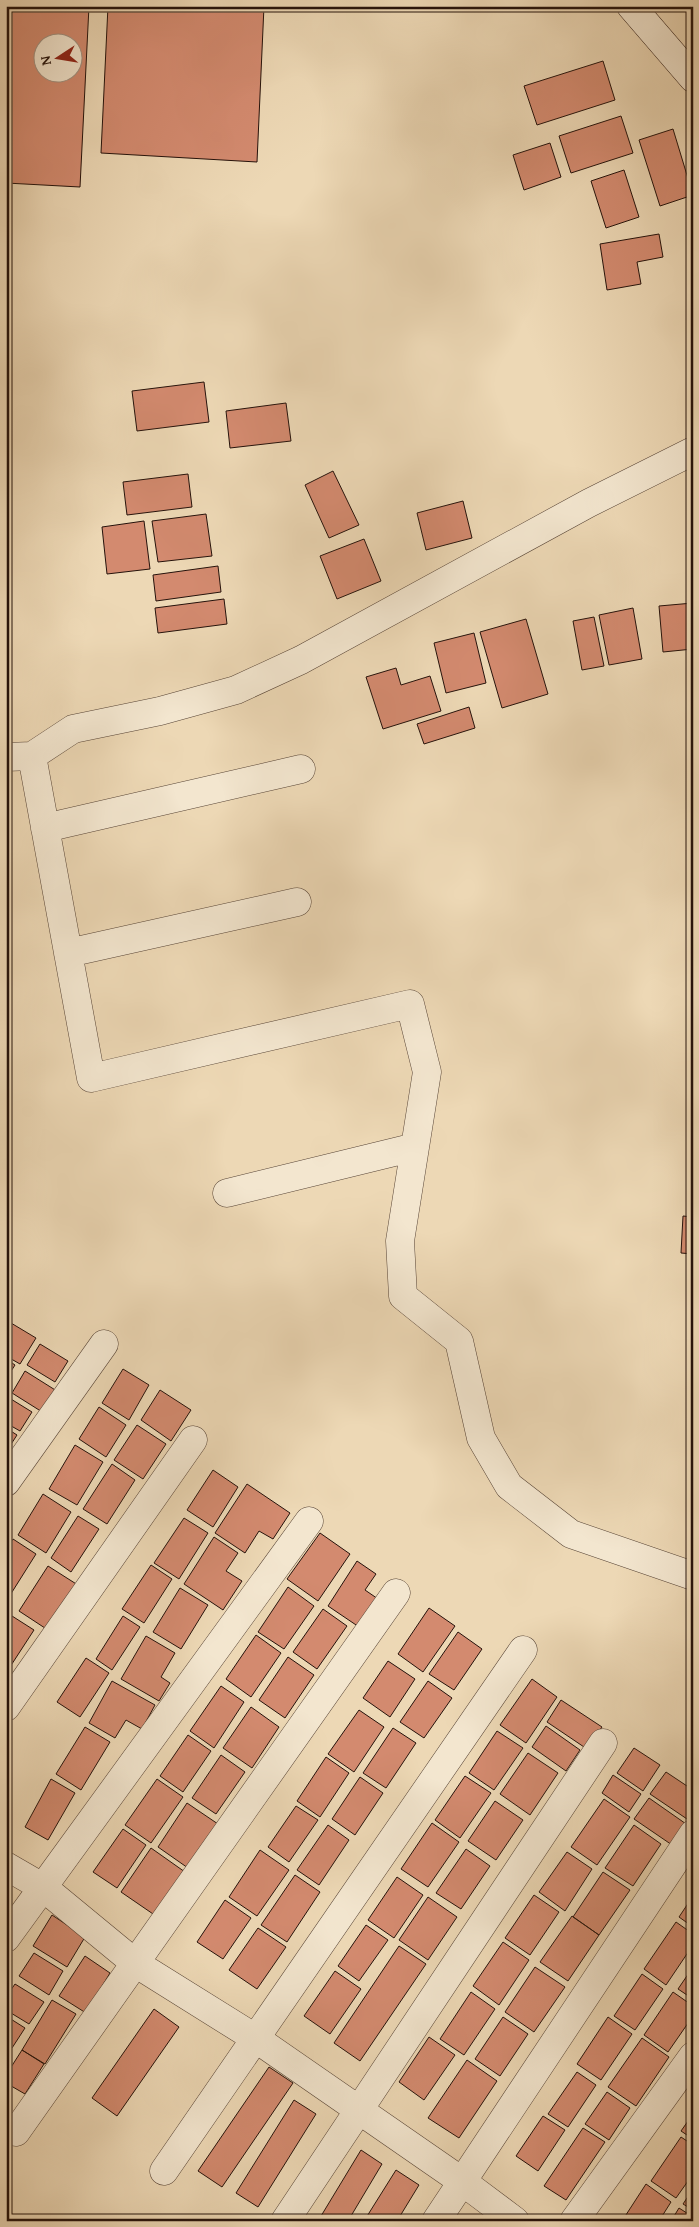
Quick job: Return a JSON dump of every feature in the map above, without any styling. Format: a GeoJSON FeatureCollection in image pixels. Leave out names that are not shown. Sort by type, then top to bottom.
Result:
{"type":"FeatureCollection","features":[{"type":"Feature","properties":{"kind":"street"},"geometry":{"type":"LineString","coordinates":[[631,6],[693,78]]}},
{"type":"Feature","properties":{"kind":"street"},"geometry":{"type":"LineString","coordinates":[[693,451],[589,503],[285,667],[236,690],[160,711],[73,729],[19,757],[45,828],[91,1078],[410,1004],[427,1072],[400,1241],[403,1296],[459,1341],[481,1438],[509,1486],[571,1534],[693,1576]]}},
{"type":"Feature","properties":{"kind":"street"},"geometry":{"type":"LineString","coordinates":[[45,828],[301,769]]}},
{"type":"Feature","properties":{"kind":"street"},"geometry":{"type":"LineString","coordinates":[[68,953],[297,902]]}},
{"type":"Feature","properties":{"kind":"street"},"geometry":{"type":"LineString","coordinates":[[227,1193],[415,1147]]}},
{"type":"Feature","properties":{"kind":"street"},"geometry":{"type":"LineString","coordinates":[[6,1482],[104,1344]]}},
{"type":"Feature","properties":{"kind":"street"},"geometry":{"type":"LineString","coordinates":[[6,1707],[193,1440]]}},
{"type":"Feature","properties":{"kind":"street"},"geometry":{"type":"LineString","coordinates":[[6,1938],[308,1521]]}},
{"type":"Feature","properties":{"kind":"street"},"geometry":{"type":"LineString","coordinates":[[16,2132],[396,1593]]}},
{"type":"Feature","properties":{"kind":"street"},"geometry":{"type":"LineString","coordinates":[[164,2171],[523,1650]]}},
{"type":"Feature","properties":{"kind":"street"},"geometry":{"type":"LineString","coordinates":[[285,2221],[603,1743]]}},
{"type":"Feature","properties":{"kind":"street"},"geometry":{"type":"LineString","coordinates":[[436,2221],[693,1834]]}},
{"type":"Feature","properties":{"kind":"street"},"geometry":{"type":"LineString","coordinates":[[6,1866],[44,1888],[135,1963],[255,2038],[360,2109],[515,2221]]}},
{"type":"Feature","properties":{"kind":"street"},"geometry":{"type":"LineString","coordinates":[[574,2221],[693,2056]]}},
{"type":"Feature","properties":{"kind":"building"},"geometry":{"type":"Polygon","coordinates":[[[6,6],[89,6],[80,187],[6,183],[6,6]]]}},
{"type":"Feature","properties":{"kind":"building"},"geometry":{"type":"Polygon","coordinates":[[[108,6],[264,6],[257,162],[101,153],[108,6]]]}},
{"type":"Feature","properties":{"kind":"building"},"geometry":{"type":"Polygon","coordinates":[[[603,61],[615,100],[537,125],[524,86],[603,61]]]}},
{"type":"Feature","properties":{"kind":"building"},"geometry":{"type":"Polygon","coordinates":[[[621,116],[633,153],[571,173],[559,136],[621,116]]]}},
{"type":"Feature","properties":{"kind":"building"},"geometry":{"type":"Polygon","coordinates":[[[673,129],[693,195],[660,206],[639,140],[673,129]]]}},
{"type":"Feature","properties":{"kind":"building"},"geometry":{"type":"Polygon","coordinates":[[[550,143],[561,177],[524,190],[513,155],[550,143]]]}},
{"type":"Feature","properties":{"kind":"building"},"geometry":{"type":"Polygon","coordinates":[[[624,170],[639,217],[606,228],[591,181],[624,170]]]}},
{"type":"Feature","properties":{"kind":"building"},"geometry":{"type":"Polygon","coordinates":[[[659,234],[663,257],[637,262],[641,284],[607,290],[600,244],[659,234]]]}},
{"type":"Feature","properties":{"kind":"building"},"geometry":{"type":"Polygon","coordinates":[[[204,382],[209,422],[137,431],[132,391],[204,382]]]}},
{"type":"Feature","properties":{"kind":"building"},"geometry":{"type":"Polygon","coordinates":[[[286,403],[291,441],[230,448],[226,411],[286,403]]]}},
{"type":"Feature","properties":{"kind":"building"},"geometry":{"type":"Polygon","coordinates":[[[333,471],[359,525],[329,538],[305,485],[333,471]]]}},
{"type":"Feature","properties":{"kind":"building"},"geometry":{"type":"Polygon","coordinates":[[[188,474],[192,507],[127,515],[123,482],[188,474]]]}},
{"type":"Feature","properties":{"kind":"building"},"geometry":{"type":"Polygon","coordinates":[[[463,501],[472,538],[426,550],[417,513],[463,501]]]}},
{"type":"Feature","properties":{"kind":"building"},"geometry":{"type":"Polygon","coordinates":[[[206,514],[212,556],[158,562],[152,521],[206,514]]]}},
{"type":"Feature","properties":{"kind":"building"},"geometry":{"type":"Polygon","coordinates":[[[144,521],[150,569],[107,574],[102,527],[144,521]]]}},
{"type":"Feature","properties":{"kind":"building"},"geometry":{"type":"Polygon","coordinates":[[[364,539],[381,581],[337,599],[320,556],[364,539]]]}},
{"type":"Feature","properties":{"kind":"building"},"geometry":{"type":"Polygon","coordinates":[[[218,566],[221,592],[156,601],[153,575],[218,566]]]}},
{"type":"Feature","properties":{"kind":"building"},"geometry":{"type":"Polygon","coordinates":[[[224,599],[227,624],[158,633],[155,608],[224,599]]]}},
{"type":"Feature","properties":{"kind":"building"},"geometry":{"type":"Polygon","coordinates":[[[693,603],[693,649],[663,652],[659,606],[693,603]]]}},
{"type":"Feature","properties":{"kind":"building"},"geometry":{"type":"Polygon","coordinates":[[[633,608],[642,659],[609,665],[599,615],[633,608]]]}},
{"type":"Feature","properties":{"kind":"building"},"geometry":{"type":"Polygon","coordinates":[[[594,617],[604,666],[582,670],[573,621],[594,617]]]}},
{"type":"Feature","properties":{"kind":"building"},"geometry":{"type":"Polygon","coordinates":[[[526,619],[548,694],[502,708],[480,632],[526,619]]]}},
{"type":"Feature","properties":{"kind":"building"},"geometry":{"type":"Polygon","coordinates":[[[474,633],[486,683],[446,693],[434,643],[474,633]]]}},
{"type":"Feature","properties":{"kind":"building"},"geometry":{"type":"Polygon","coordinates":[[[396,668],[401,685],[430,676],[441,711],[383,729],[366,677],[396,668]]]}},
{"type":"Feature","properties":{"kind":"building"},"geometry":{"type":"Polygon","coordinates":[[[469,707],[475,728],[424,744],[417,724],[469,707]]]}},
{"type":"Feature","properties":{"kind":"building"},"geometry":{"type":"Polygon","coordinates":[[[683,1216],[693,1217],[693,1254],[681,1253],[683,1216]]]}},
{"type":"Feature","properties":{"kind":"building"},"geometry":{"type":"Polygon","coordinates":[[[6,1320],[36,1338],[20,1364],[6,1356],[6,1320]]]}},
{"type":"Feature","properties":{"kind":"building"},"geometry":{"type":"Polygon","coordinates":[[[40,1344],[68,1361],[55,1382],[27,1365],[40,1344]]]}},
{"type":"Feature","properties":{"kind":"building"},"geometry":{"type":"Polygon","coordinates":[[[6,1359],[15,1365],[6,1379],[6,1359]]]}},
{"type":"Feature","properties":{"kind":"building"},"geometry":{"type":"Polygon","coordinates":[[[123,1369],[149,1385],[129,1420],[102,1403],[123,1369]]]}},
{"type":"Feature","properties":{"kind":"building"},"geometry":{"type":"Polygon","coordinates":[[[25,1371],[60,1393],[47,1415],[12,1393],[25,1371]]]}},
{"type":"Feature","properties":{"kind":"building"},"geometry":{"type":"Polygon","coordinates":[[[160,1390],[191,1410],[171,1441],[141,1420],[160,1390]]]}},
{"type":"Feature","properties":{"kind":"building"},"geometry":{"type":"Polygon","coordinates":[[[6,1396],[32,1412],[20,1431],[6,1423],[6,1396]]]}},
{"type":"Feature","properties":{"kind":"building"},"geometry":{"type":"Polygon","coordinates":[[[99,1407],[126,1425],[106,1457],[79,1439],[99,1407]]]}},
{"type":"Feature","properties":{"kind":"building"},"geometry":{"type":"Polygon","coordinates":[[[137,1425],[166,1444],[143,1479],[114,1460],[137,1425]]]}},
{"type":"Feature","properties":{"kind":"building"},"geometry":{"type":"Polygon","coordinates":[[[6,1428],[17,1435],[6,1452],[6,1428]]]}},
{"type":"Feature","properties":{"kind":"building"},"geometry":{"type":"Polygon","coordinates":[[[75,1445],[103,1462],[77,1505],[49,1489],[75,1445]]]}},
{"type":"Feature","properties":{"kind":"building"},"geometry":{"type":"Polygon","coordinates":[[[112,1464],[135,1480],[107,1524],[83,1509],[112,1464]]]}},
{"type":"Feature","properties":{"kind":"building"},"geometry":{"type":"Polygon","coordinates":[[[213,1470],[238,1487],[213,1527],[187,1510],[213,1470]]]}},
{"type":"Feature","properties":{"kind":"building"},"geometry":{"type":"Polygon","coordinates":[[[247,1484],[290,1513],[273,1539],[259,1531],[245,1553],[215,1533],[247,1484]]]}},
{"type":"Feature","properties":{"kind":"building"},"geometry":{"type":"Polygon","coordinates":[[[43,1494],[71,1512],[46,1553],[18,1535],[43,1494]]]}},
{"type":"Feature","properties":{"kind":"building"},"geometry":{"type":"Polygon","coordinates":[[[78,1516],[99,1529],[71,1572],[51,1558],[78,1516]]]}},
{"type":"Feature","properties":{"kind":"building"},"geometry":{"type":"Polygon","coordinates":[[[184,1518],[208,1533],[179,1579],[154,1563],[184,1518]]]}},
{"type":"Feature","properties":{"kind":"building"},"geometry":{"type":"Polygon","coordinates":[[[320,1533],[350,1554],[318,1601],[287,1579],[320,1533]]]}},
{"type":"Feature","properties":{"kind":"building"},"geometry":{"type":"Polygon","coordinates":[[[214,1537],[238,1553],[226,1571],[242,1581],[223,1610],[184,1584],[214,1537]]]}},
{"type":"Feature","properties":{"kind":"building"},"geometry":{"type":"Polygon","coordinates":[[[13,1539],[36,1554],[7,1600],[6,1550],[13,1539]]]}},
{"type":"Feature","properties":{"kind":"building"},"geometry":{"type":"Polygon","coordinates":[[[357,1561],[376,1574],[365,1590],[381,1601],[362,1629],[328,1606],[357,1561]]]}},
{"type":"Feature","properties":{"kind":"building"},"geometry":{"type":"Polygon","coordinates":[[[151,1565],[172,1579],[144,1623],[122,1609],[151,1565]]]}},
{"type":"Feature","properties":{"kind":"building"},"geometry":{"type":"Polygon","coordinates":[[[48,1566],[81,1587],[51,1632],[19,1611],[48,1566]]]}},
{"type":"Feature","properties":{"kind":"building"},"geometry":{"type":"Polygon","coordinates":[[[288,1587],[314,1606],[284,1649],[258,1632],[288,1587]]]}},
{"type":"Feature","properties":{"kind":"building"},"geometry":{"type":"Polygon","coordinates":[[[180,1588],[208,1605],[181,1649],[153,1632],[180,1588]]]}},
{"type":"Feature","properties":{"kind":"building"},"geometry":{"type":"Polygon","coordinates":[[[429,1608],[455,1626],[423,1672],[398,1654],[429,1608]]]}},
{"type":"Feature","properties":{"kind":"building"},"geometry":{"type":"Polygon","coordinates":[[[323,1609],[347,1626],[317,1669],[293,1652],[323,1609]]]}},
{"type":"Feature","properties":{"kind":"building"},"geometry":{"type":"Polygon","coordinates":[[[12,1616],[34,1630],[8,1670],[6,1624],[12,1616]]]}},
{"type":"Feature","properties":{"kind":"building"},"geometry":{"type":"Polygon","coordinates":[[[123,1616],[140,1627],[112,1670],[96,1659],[123,1616]]]}},
{"type":"Feature","properties":{"kind":"building"},"geometry":{"type":"Polygon","coordinates":[[[458,1632],[482,1649],[454,1690],[429,1674],[458,1632]]]}},
{"type":"Feature","properties":{"kind":"building"},"geometry":{"type":"Polygon","coordinates":[[[256,1635],[281,1653],[251,1697],[226,1679],[256,1635]]]}},
{"type":"Feature","properties":{"kind":"building"},"geometry":{"type":"Polygon","coordinates":[[[146,1636],[175,1653],[161,1677],[170,1683],[159,1701],[121,1679],[146,1636]]]}},
{"type":"Feature","properties":{"kind":"building"},"geometry":{"type":"Polygon","coordinates":[[[288,1657],[314,1675],[285,1718],[259,1700],[288,1657]]]}},
{"type":"Feature","properties":{"kind":"building"},"geometry":{"type":"Polygon","coordinates":[[[86,1658],[109,1673],[80,1717],[57,1702],[86,1658]]]}},
{"type":"Feature","properties":{"kind":"building"},"geometry":{"type":"Polygon","coordinates":[[[388,1661],[415,1679],[390,1717],[363,1698],[388,1661]]]}},
{"type":"Feature","properties":{"kind":"building"},"geometry":{"type":"Polygon","coordinates":[[[532,1679],[557,1697],[526,1743],[500,1725],[532,1679]]]}},
{"type":"Feature","properties":{"kind":"building"},"geometry":{"type":"Polygon","coordinates":[[[112,1681],[155,1705],[142,1729],[126,1720],[115,1738],[89,1723],[112,1681]]]}},
{"type":"Feature","properties":{"kind":"building"},"geometry":{"type":"Polygon","coordinates":[[[428,1681],[452,1698],[424,1738],[400,1722],[428,1681]]]}},
{"type":"Feature","properties":{"kind":"building"},"geometry":{"type":"Polygon","coordinates":[[[221,1686],[244,1702],[214,1748],[190,1731],[221,1686]]]}},
{"type":"Feature","properties":{"kind":"building"},"geometry":{"type":"Polygon","coordinates":[[[561,1700],[602,1727],[587,1749],[547,1722],[561,1700]]]}},
{"type":"Feature","properties":{"kind":"building"},"geometry":{"type":"Polygon","coordinates":[[[251,1707],[279,1727],[252,1768],[223,1748],[251,1707]]]}},
{"type":"Feature","properties":{"kind":"building"},"geometry":{"type":"Polygon","coordinates":[[[359,1710],[384,1727],[354,1772],[328,1754],[359,1710]]]}},
{"type":"Feature","properties":{"kind":"building"},"geometry":{"type":"Polygon","coordinates":[[[546,1726],[580,1750],[566,1771],[532,1747],[546,1726]]]}},
{"type":"Feature","properties":{"kind":"building"},"geometry":{"type":"Polygon","coordinates":[[[85,1727],[110,1742],[81,1790],[56,1774],[85,1727]]]}},
{"type":"Feature","properties":{"kind":"building"},"geometry":{"type":"Polygon","coordinates":[[[393,1728],[416,1743],[386,1788],[363,1773],[393,1728]]]}},
{"type":"Feature","properties":{"kind":"building"},"geometry":{"type":"Polygon","coordinates":[[[497,1731],[523,1748],[494,1790],[469,1773],[497,1731]]]}},
{"type":"Feature","properties":{"kind":"building"},"geometry":{"type":"Polygon","coordinates":[[[188,1735],[211,1751],[183,1792],[160,1776],[188,1735]]]}},
{"type":"Feature","properties":{"kind":"building"},"geometry":{"type":"Polygon","coordinates":[[[634,1748],[660,1765],[643,1791],[617,1773],[634,1748]]]}},
{"type":"Feature","properties":{"kind":"building"},"geometry":{"type":"Polygon","coordinates":[[[528,1753],[558,1773],[530,1815],[500,1794],[528,1753]]]}},
{"type":"Feature","properties":{"kind":"building"},"geometry":{"type":"Polygon","coordinates":[[[221,1755],[245,1772],[216,1814],[192,1798],[221,1755]]]}},
{"type":"Feature","properties":{"kind":"building"},"geometry":{"type":"Polygon","coordinates":[[[326,1757],[349,1773],[320,1817],[297,1801],[326,1757]]]}},
{"type":"Feature","properties":{"kind":"building"},"geometry":{"type":"Polygon","coordinates":[[[666,1772],[693,1790],[693,1817],[690,1821],[650,1794],[666,1772]]]}},
{"type":"Feature","properties":{"kind":"building"},"geometry":{"type":"Polygon","coordinates":[[[613,1775],[641,1794],[629,1812],[602,1793],[613,1775]]]}},
{"type":"Feature","properties":{"kind":"building"},"geometry":{"type":"Polygon","coordinates":[[[465,1776],[491,1793],[460,1838],[435,1820],[465,1776]]]}},
{"type":"Feature","properties":{"kind":"building"},"geometry":{"type":"Polygon","coordinates":[[[360,1777],[383,1793],[355,1835],[332,1819],[360,1777]]]}},
{"type":"Feature","properties":{"kind":"building"},"geometry":{"type":"Polygon","coordinates":[[[51,1779],[75,1793],[48,1840],[25,1827],[51,1779]]]}},
{"type":"Feature","properties":{"kind":"building"},"geometry":{"type":"Polygon","coordinates":[[[157,1779],[183,1797],[151,1843],[125,1825],[157,1779]]]}},
{"type":"Feature","properties":{"kind":"building"},"geometry":{"type":"Polygon","coordinates":[[[649,1798],[689,1826],[675,1847],[634,1819],[649,1798]]]}},
{"type":"Feature","properties":{"kind":"building"},"geometry":{"type":"Polygon","coordinates":[[[604,1799],[630,1817],[597,1865],[571,1847],[604,1799]]]}},
{"type":"Feature","properties":{"kind":"building"},"geometry":{"type":"Polygon","coordinates":[[[495,1801],[523,1820],[496,1860],[468,1841],[495,1801]]]}},
{"type":"Feature","properties":{"kind":"building"},"geometry":{"type":"Polygon","coordinates":[[[187,1803],[218,1824],[188,1868],[158,1847],[187,1803]]]}},
{"type":"Feature","properties":{"kind":"building"},"geometry":{"type":"Polygon","coordinates":[[[296,1806],[318,1820],[289,1862],[268,1847],[296,1806]]]}},
{"type":"Feature","properties":{"kind":"building"},"geometry":{"type":"Polygon","coordinates":[[[432,1823],[459,1842],[428,1887],[401,1869],[432,1823]]]}},
{"type":"Feature","properties":{"kind":"building"},"geometry":{"type":"Polygon","coordinates":[[[328,1825],[349,1840],[319,1885],[297,1870],[328,1825]]]}},
{"type":"Feature","properties":{"kind":"building"},"geometry":{"type":"Polygon","coordinates":[[[634,1825],[661,1844],[633,1886],[605,1868],[634,1825]]]}},
{"type":"Feature","properties":{"kind":"building"},"geometry":{"type":"Polygon","coordinates":[[[123,1829],[146,1845],[117,1888],[93,1872],[123,1829]]]}},
{"type":"Feature","properties":{"kind":"building"},"geometry":{"type":"Polygon","coordinates":[[[151,1848],[185,1872],[156,1916],[121,1892],[151,1848]]]}},
{"type":"Feature","properties":{"kind":"building"},"geometry":{"type":"Polygon","coordinates":[[[466,1849],[490,1866],[461,1909],[436,1893],[466,1849]]]}},
{"type":"Feature","properties":{"kind":"building"},"geometry":{"type":"Polygon","coordinates":[[[260,1850],[289,1870],[257,1916],[229,1897],[260,1850]]]}},
{"type":"Feature","properties":{"kind":"building"},"geometry":{"type":"Polygon","coordinates":[[[567,1852],[592,1869],[565,1911],[539,1892],[567,1852]]]}},
{"type":"Feature","properties":{"kind":"building"},"geometry":{"type":"Polygon","coordinates":[[[603,1872],[630,1890],[599,1935],[573,1917],[603,1872]]]}},
{"type":"Feature","properties":{"kind":"building"},"geometry":{"type":"Polygon","coordinates":[[[295,1875],[320,1892],[287,1942],[261,1925],[295,1875]]]}},
{"type":"Feature","properties":{"kind":"building"},"geometry":{"type":"Polygon","coordinates":[[[397,1877],[423,1895],[394,1938],[368,1920],[397,1877]]]}},
{"type":"Feature","properties":{"kind":"building"},"geometry":{"type":"Polygon","coordinates":[[[534,1895],[559,1912],[530,1955],[505,1938],[534,1895]]]}},
{"type":"Feature","properties":{"kind":"building"},"geometry":{"type":"Polygon","coordinates":[[[693,1896],[693,1927],[679,1917],[693,1896]]]}},
{"type":"Feature","properties":{"kind":"building"},"geometry":{"type":"Polygon","coordinates":[[[428,1897],[457,1917],[428,1960],[399,1940],[428,1897]]]}},
{"type":"Feature","properties":{"kind":"building"},"geometry":{"type":"Polygon","coordinates":[[[225,1900],[251,1918],[223,1959],[197,1942],[225,1900]]]}},
{"type":"Feature","properties":{"kind":"building"},"geometry":{"type":"Polygon","coordinates":[[[52,1915],[85,1937],[67,1967],[33,1946],[52,1915]]]}},
{"type":"Feature","properties":{"kind":"building"},"geometry":{"type":"Polygon","coordinates":[[[572,1916],[599,1935],[568,1981],[540,1962],[572,1916]]]}},
{"type":"Feature","properties":{"kind":"building"},"geometry":{"type":"Polygon","coordinates":[[[676,1922],[693,1934],[693,1945],[666,1985],[644,1969],[676,1922]]]}},
{"type":"Feature","properties":{"kind":"building"},"geometry":{"type":"Polygon","coordinates":[[[366,1925],[388,1940],[359,1981],[338,1966],[366,1925]]]}},
{"type":"Feature","properties":{"kind":"building"},"geometry":{"type":"Polygon","coordinates":[[[258,1928],[286,1947],[257,1989],[229,1970],[258,1928]]]}},
{"type":"Feature","properties":{"kind":"building"},"geometry":{"type":"Polygon","coordinates":[[[503,1942],[529,1960],[499,2005],[473,1986],[503,1942]]]}},
{"type":"Feature","properties":{"kind":"building"},"geometry":{"type":"Polygon","coordinates":[[[399,1946],[426,1964],[360,2061],[334,2043],[399,1946]]]}},
{"type":"Feature","properties":{"kind":"building"},"geometry":{"type":"Polygon","coordinates":[[[34,1953],[63,1971],[49,1995],[19,1976],[34,1953]]]}},
{"type":"Feature","properties":{"kind":"building"},"geometry":{"type":"Polygon","coordinates":[[[85,1956],[110,1973],[86,2013],[59,1996],[85,1956]]]}},
{"type":"Feature","properties":{"kind":"building"},"geometry":{"type":"Polygon","coordinates":[[[535,1967],[565,1987],[534,2032],[505,2012],[535,1967]]]}},
{"type":"Feature","properties":{"kind":"building"},"geometry":{"type":"Polygon","coordinates":[[[693,1967],[693,1999],[678,1989],[693,1967]]]}},
{"type":"Feature","properties":{"kind":"building"},"geometry":{"type":"Polygon","coordinates":[[[335,1971],[361,1989],[330,2034],[304,2016],[335,1971]]]}},
{"type":"Feature","properties":{"kind":"building"},"geometry":{"type":"Polygon","coordinates":[[[642,1974],[663,1989],[635,2030],[614,2016],[642,1974]]]}},
{"type":"Feature","properties":{"kind":"building"},"geometry":{"type":"Polygon","coordinates":[[[15,1984],[44,2002],[29,2024],[6,2010],[6,1997],[15,1984]]]}},
{"type":"Feature","properties":{"kind":"building"},"geometry":{"type":"Polygon","coordinates":[[[471,1992],[495,2009],[464,2055],[440,2039],[471,1992]]]}},
{"type":"Feature","properties":{"kind":"building"},"geometry":{"type":"Polygon","coordinates":[[[673,1992],[693,2006],[693,2016],[668,2052],[644,2035],[673,1992]]]}},
{"type":"Feature","properties":{"kind":"building"},"geometry":{"type":"Polygon","coordinates":[[[52,2000],[76,2014],[45,2064],[22,2050],[52,2000]]]}},
{"type":"Feature","properties":{"kind":"building"},"geometry":{"type":"Polygon","coordinates":[[[154,2009],[179,2027],[117,2116],[92,2098],[154,2009]]]}},
{"type":"Feature","properties":{"kind":"building"},"geometry":{"type":"Polygon","coordinates":[[[6,2016],[25,2028],[12,2048],[6,2045],[6,2016]]]}},
{"type":"Feature","properties":{"kind":"building"},"geometry":{"type":"Polygon","coordinates":[[[503,2017],[528,2034],[500,2076],[475,2059],[503,2017]]]}},
{"type":"Feature","properties":{"kind":"building"},"geometry":{"type":"Polygon","coordinates":[[[608,2017],[632,2034],[601,2080],[577,2064],[608,2017]]]}},
{"type":"Feature","properties":{"kind":"building"},"geometry":{"type":"Polygon","coordinates":[[[429,2037],[455,2055],[424,2100],[399,2082],[429,2037]]]}},
{"type":"Feature","properties":{"kind":"building"},"geometry":{"type":"Polygon","coordinates":[[[642,2038],[669,2057],[636,2106],[608,2087],[642,2038]]]}},
{"type":"Feature","properties":{"kind":"building"},"geometry":{"type":"Polygon","coordinates":[[[22,2050],[44,2064],[25,2094],[6,2083],[6,2075],[22,2050]]]}},
{"type":"Feature","properties":{"kind":"building"},"geometry":{"type":"Polygon","coordinates":[[[467,2060],[497,2081],[459,2138],[428,2118],[467,2060]]]}},
{"type":"Feature","properties":{"kind":"building"},"geometry":{"type":"Polygon","coordinates":[[[269,2067],[293,2083],[222,2187],[198,2171],[269,2067]]]}},
{"type":"Feature","properties":{"kind":"building"},"geometry":{"type":"Polygon","coordinates":[[[577,2072],[596,2085],[568,2127],[548,2114],[577,2072]]]}},
{"type":"Feature","properties":{"kind":"building"},"geometry":{"type":"Polygon","coordinates":[[[607,2092],[630,2108],[609,2140],[585,2124],[607,2092]]]}},
{"type":"Feature","properties":{"kind":"building"},"geometry":{"type":"Polygon","coordinates":[[[294,2100],[316,2114],[258,2207],[236,2193],[294,2100]]]}},
{"type":"Feature","properties":{"kind":"building"},"geometry":{"type":"Polygon","coordinates":[[[693,2114],[693,2139],[681,2131],[693,2114]]]}},
{"type":"Feature","properties":{"kind":"building"},"geometry":{"type":"Polygon","coordinates":[[[543,2116],[565,2130],[538,2171],[516,2156],[543,2116]]]}},
{"type":"Feature","properties":{"kind":"building"},"geometry":{"type":"Polygon","coordinates":[[[583,2128],[605,2142],[566,2200],[544,2186],[583,2128]]]}},
{"type":"Feature","properties":{"kind":"building"},"geometry":{"type":"Polygon","coordinates":[[[681,2137],[693,2145],[693,2174],[676,2198],[651,2181],[681,2137]]]}},
{"type":"Feature","properties":{"kind":"building"},"geometry":{"type":"Polygon","coordinates":[[[361,2150],[382,2164],[348,2221],[318,2221],[361,2150]]]}},
{"type":"Feature","properties":{"kind":"building"},"geometry":{"type":"Polygon","coordinates":[[[396,2170],[419,2185],[397,2221],[364,2221],[396,2170]]]}},
{"type":"Feature","properties":{"kind":"building"},"geometry":{"type":"Polygon","coordinates":[[[646,2184],[671,2202],[659,2221],[622,2221],[646,2184]]]}},
{"type":"Feature","properties":{"kind":"building"},"geometry":{"type":"Polygon","coordinates":[[[693,2189],[693,2210],[683,2204],[693,2189]]]}},
{"type":"Feature","properties":{"kind":"building"},"geometry":{"type":"Polygon","coordinates":[[[679,2208],[693,2217],[693,2221],[671,2221],[679,2208]]]}}]}
